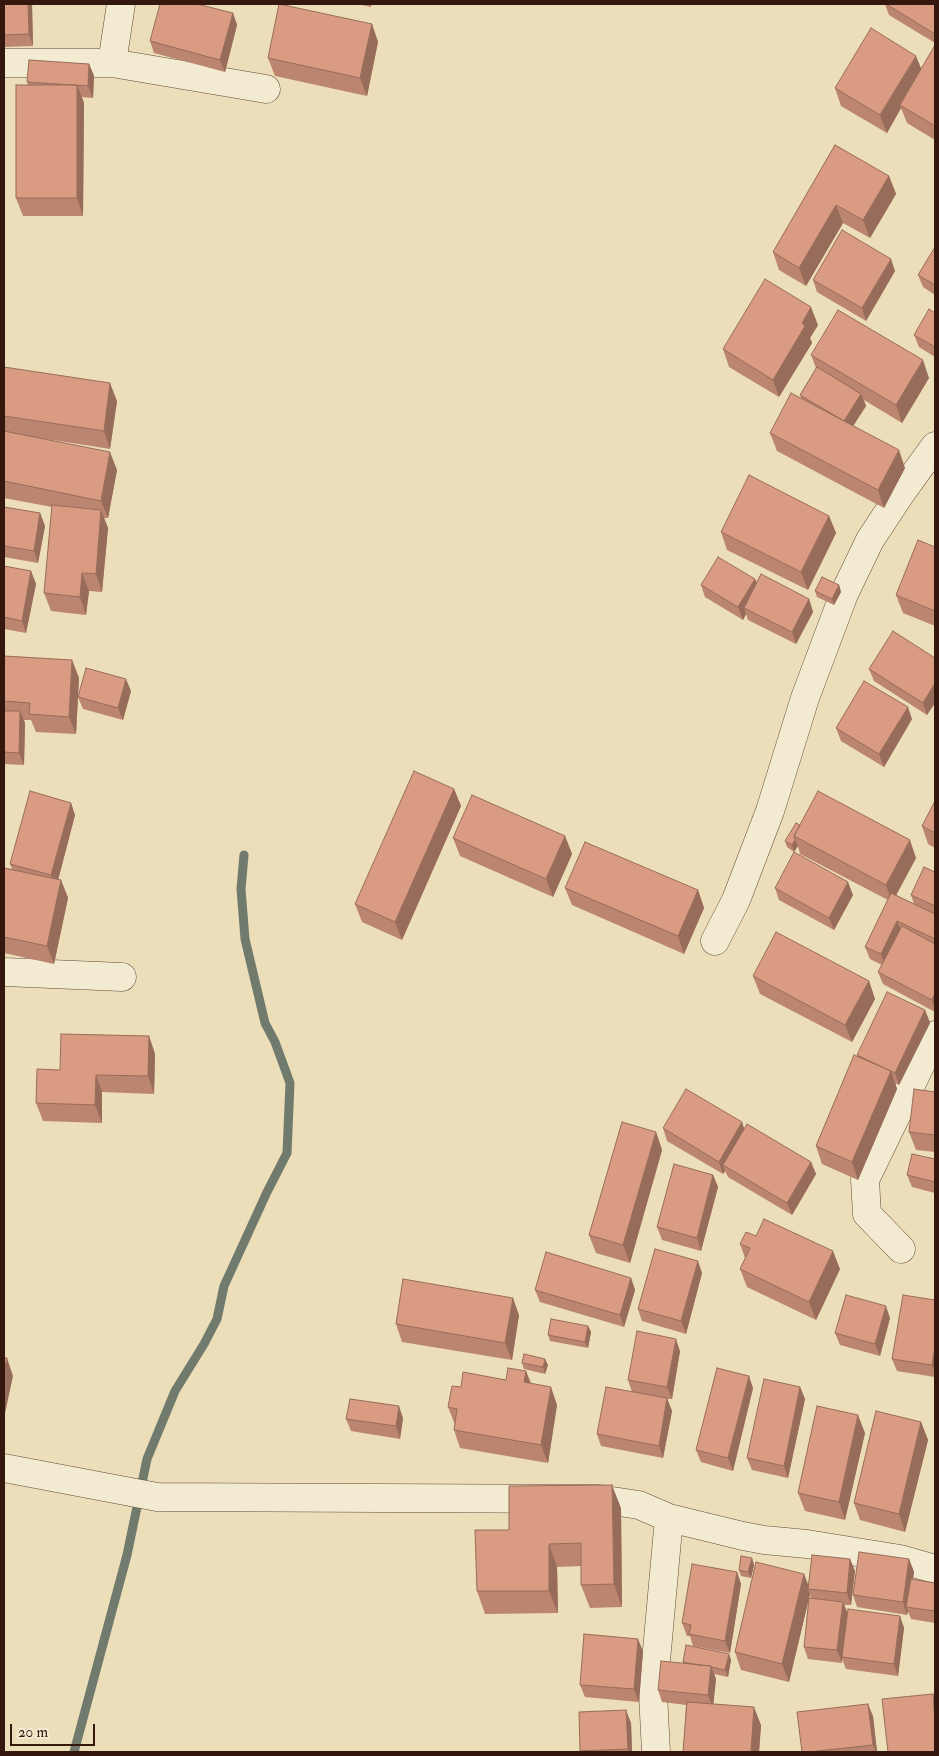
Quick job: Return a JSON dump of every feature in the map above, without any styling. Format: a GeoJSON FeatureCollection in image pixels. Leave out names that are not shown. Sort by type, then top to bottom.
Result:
{"type":"FeatureCollection","features":[{"type":"Feature","properties":{"kind":"street"},"geometry":{"type":"LineString","coordinates":[[112,63],[121,4]]}},
{"type":"Feature","properties":{"kind":"street"},"geometry":{"type":"LineString","coordinates":[[4,63],[112,63],[266,90]]}},
{"type":"Feature","properties":{"kind":"street"},"geometry":{"type":"LineString","coordinates":[[715,941],[736,900],[770,811],[805,698],[844,594],[870,540],[935,446]]}},
{"type":"Feature","properties":{"kind":"street"},"geometry":{"type":"LineString","coordinates":[[4,972],[122,977]]}},
{"type":"Feature","properties":{"kind":"street"},"geometry":{"type":"LineString","coordinates":[[902,1249],[867,1214],[866,1180],[935,1036]]}},
{"type":"Feature","properties":{"kind":"street"},"geometry":{"type":"LineString","coordinates":[[4,1468],[157,1497],[600,1499],[639,1505],[669,1518],[757,1539],[826,1547],[900,1560],[935,1569]]}},
{"type":"Feature","properties":{"kind":"street"},"geometry":{"type":"LineString","coordinates":[[656,1752],[653,1694],[669,1518]]}},
{"type":"Feature","properties":{"kind":"building"},"geometry":{"type":"Polygon","coordinates":[[[4,4],[28,4],[29,34],[4,35],[4,4]]]}},
{"type":"Feature","properties":{"kind":"building"},"geometry":{"type":"Polygon","coordinates":[[[160,4],[197,4],[233,13],[220,60],[150,41],[160,4]]]}},
{"type":"Feature","properties":{"kind":"building"},"geometry":{"type":"Polygon","coordinates":[[[279,4],[372,24],[360,78],[268,58],[279,4]]]}},
{"type":"Feature","properties":{"kind":"building"},"geometry":{"type":"Polygon","coordinates":[[[886,4],[935,4],[935,34],[886,4]]]}},
{"type":"Feature","properties":{"kind":"building"},"geometry":{"type":"Polygon","coordinates":[[[871,28],[916,56],[880,115],[835,88],[871,28]]]}},
{"type":"Feature","properties":{"kind":"building"},"geometry":{"type":"Polygon","coordinates":[[[935,45],[935,126],[900,105],[935,45]]]}},
{"type":"Feature","properties":{"kind":"building"},"geometry":{"type":"Polygon","coordinates":[[[29,60],[89,64],[88,86],[27,82],[29,60]]]}},
{"type":"Feature","properties":{"kind":"building"},"geometry":{"type":"Polygon","coordinates":[[[16,85],[77,85],[77,198],[16,198],[16,85]]]}},
{"type":"Feature","properties":{"kind":"building"},"geometry":{"type":"Polygon","coordinates":[[[835,145],[889,176],[863,220],[836,205],[799,268],[773,252],[835,145]]]}},
{"type":"Feature","properties":{"kind":"building"},"geometry":{"type":"Polygon","coordinates":[[[842,230],[891,259],[862,308],[813,280],[842,230]]]}},
{"type":"Feature","properties":{"kind":"building"},"geometry":{"type":"Polygon","coordinates":[[[935,247],[935,285],[918,275],[935,247]]]}},
{"type":"Feature","properties":{"kind":"building"},"geometry":{"type":"Polygon","coordinates":[[[765,279],[811,307],[802,323],[805,326],[773,380],[723,349],[765,279]]]}},
{"type":"Feature","properties":{"kind":"building"},"geometry":{"type":"Polygon","coordinates":[[[929,309],[935,313],[935,347],[914,335],[929,309]]]}},
{"type":"Feature","properties":{"kind":"building"},"geometry":{"type":"Polygon","coordinates":[[[838,310],[923,360],[896,405],[811,355],[838,310]]]}},
{"type":"Feature","properties":{"kind":"building"},"geometry":{"type":"Polygon","coordinates":[[[4,367],[110,383],[104,431],[4,416],[4,367]]]}},
{"type":"Feature","properties":{"kind":"building"},"geometry":{"type":"Polygon","coordinates":[[[817,367],[861,394],[844,421],[800,395],[817,367]]]}},
{"type":"Feature","properties":{"kind":"building"},"geometry":{"type":"Polygon","coordinates":[[[791,393],[899,450],[878,490],[770,433],[791,393]]]}},
{"type":"Feature","properties":{"kind":"building"},"geometry":{"type":"Polygon","coordinates":[[[4,431],[110,452],[101,501],[4,481],[4,431]]]}},
{"type":"Feature","properties":{"kind":"building"},"geometry":{"type":"Polygon","coordinates":[[[749,475],[829,516],[801,572],[721,532],[749,475]]]}},
{"type":"Feature","properties":{"kind":"building"},"geometry":{"type":"Polygon","coordinates":[[[52,505],[101,510],[96,574],[82,573],[80,597],[44,593],[52,505]]]}},
{"type":"Feature","properties":{"kind":"building"},"geometry":{"type":"Polygon","coordinates":[[[4,507],[40,513],[34,551],[4,546],[4,507]]]}},
{"type":"Feature","properties":{"kind":"building"},"geometry":{"type":"Polygon","coordinates":[[[918,540],[935,547],[935,611],[896,595],[918,540]]]}},
{"type":"Feature","properties":{"kind":"building"},"geometry":{"type":"Polygon","coordinates":[[[718,557],[755,579],[738,607],[701,585],[718,557]]]}},
{"type":"Feature","properties":{"kind":"building"},"geometry":{"type":"Polygon","coordinates":[[[4,566],[31,571],[22,621],[4,617],[4,566]]]}},
{"type":"Feature","properties":{"kind":"building"},"geometry":{"type":"Polygon","coordinates":[[[761,574],[809,599],[792,632],[744,608],[761,574]]]}},
{"type":"Feature","properties":{"kind":"building"},"geometry":{"type":"Polygon","coordinates":[[[822,577],[839,585],[832,599],[815,591],[822,577]]]}},
{"type":"Feature","properties":{"kind":"building"},"geometry":{"type":"Polygon","coordinates":[[[893,631],[935,658],[935,683],[923,703],[869,669],[893,631]]]}},
{"type":"Feature","properties":{"kind":"building"},"geometry":{"type":"Polygon","coordinates":[[[4,656],[72,660],[69,717],[29,714],[30,703],[4,701],[4,656]]]}},
{"type":"Feature","properties":{"kind":"building"},"geometry":{"type":"Polygon","coordinates":[[[86,668],[126,679],[118,708],[78,697],[86,668]]]}},
{"type":"Feature","properties":{"kind":"building"},"geometry":{"type":"Polygon","coordinates":[[[864,681],[908,707],[879,754],[836,728],[864,681]]]}},
{"type":"Feature","properties":{"kind":"building"},"geometry":{"type":"Polygon","coordinates":[[[4,711],[20,711],[19,753],[4,752],[4,711]]]}},
{"type":"Feature","properties":{"kind":"building"},"geometry":{"type":"Polygon","coordinates":[[[414,771],[454,789],[395,922],[355,904],[414,771]]]}},
{"type":"Feature","properties":{"kind":"building"},"geometry":{"type":"Polygon","coordinates":[[[30,791],[71,803],[51,875],[10,864],[30,791]]]}},
{"type":"Feature","properties":{"kind":"building"},"geometry":{"type":"Polygon","coordinates":[[[818,791],[910,840],[886,885],[794,836],[818,791]]]}},
{"type":"Feature","properties":{"kind":"building"},"geometry":{"type":"Polygon","coordinates":[[[472,795],[565,836],[546,879],[453,838],[472,795]]]}},
{"type":"Feature","properties":{"kind":"building"},"geometry":{"type":"Polygon","coordinates":[[[935,801],[935,833],[922,826],[935,801]]]}},
{"type":"Feature","properties":{"kind":"building"},"geometry":{"type":"Polygon","coordinates":[[[796,823],[800,825],[792,845],[785,841],[796,823]]]}},
{"type":"Feature","properties":{"kind":"building"},"geometry":{"type":"Polygon","coordinates":[[[585,842],[698,890],[678,936],[565,888],[585,842]]]}},
{"type":"Feature","properties":{"kind":"building"},"geometry":{"type":"Polygon","coordinates":[[[794,852],[848,882],[829,918],[775,888],[794,852]]]}},
{"type":"Feature","properties":{"kind":"building"},"geometry":{"type":"Polygon","coordinates":[[[924,867],[935,872],[935,906],[911,895],[924,867]]]}},
{"type":"Feature","properties":{"kind":"building"},"geometry":{"type":"Polygon","coordinates":[[[4,868],[61,880],[47,946],[4,937],[4,868]]]}},
{"type":"Feature","properties":{"kind":"building"},"geometry":{"type":"Polygon","coordinates":[[[891,893],[935,914],[935,939],[897,921],[881,954],[865,947],[891,893]]]}},
{"type":"Feature","properties":{"kind":"building"},"geometry":{"type":"Polygon","coordinates":[[[902,926],[935,944],[935,993],[932,1000],[878,972],[902,926]]]}},
{"type":"Feature","properties":{"kind":"building"},"geometry":{"type":"Polygon","coordinates":[[[776,932],[869,981],[845,1025],[753,976],[776,932]]]}},
{"type":"Feature","properties":{"kind":"building"},"geometry":{"type":"Polygon","coordinates":[[[887,992],[925,1010],[895,1073],[857,1055],[887,992]]]}},
{"type":"Feature","properties":{"kind":"building"},"geometry":{"type":"Polygon","coordinates":[[[61,1034],[149,1036],[148,1076],[96,1075],[95,1105],[36,1103],[37,1069],[60,1070],[61,1034]]]}},
{"type":"Feature","properties":{"kind":"building"},"geometry":{"type":"Polygon","coordinates":[[[854,1055],[891,1071],[852,1162],[816,1146],[854,1055]]]}},
{"type":"Feature","properties":{"kind":"building"},"geometry":{"type":"Polygon","coordinates":[[[686,1089],[742,1122],[719,1162],[663,1128],[686,1089]]]}},
{"type":"Feature","properties":{"kind":"building"},"geometry":{"type":"Polygon","coordinates":[[[914,1089],[935,1092],[935,1135],[909,1132],[914,1089]]]}},
{"type":"Feature","properties":{"kind":"building"},"geometry":{"type":"Polygon","coordinates":[[[622,1122],[656,1132],[623,1245],[589,1235],[622,1122]]]}},
{"type":"Feature","properties":{"kind":"building"},"geometry":{"type":"Polygon","coordinates":[[[747,1124],[811,1162],[787,1203],[723,1165],[747,1124]]]}},
{"type":"Feature","properties":{"kind":"building"},"geometry":{"type":"Polygon","coordinates":[[[912,1154],[935,1159],[935,1182],[907,1175],[912,1154]]]}},
{"type":"Feature","properties":{"kind":"building"},"geometry":{"type":"Polygon","coordinates":[[[674,1164],[713,1175],[697,1238],[657,1227],[674,1164]]]}},
{"type":"Feature","properties":{"kind":"building"},"geometry":{"type":"Polygon","coordinates":[[[764,1219],[833,1251],[809,1302],[740,1269],[750,1248],[740,1244],[746,1232],[756,1236],[764,1219]]]}},
{"type":"Feature","properties":{"kind":"building"},"geometry":{"type":"Polygon","coordinates":[[[655,1249],[698,1261],[681,1321],[638,1309],[655,1249]]]}},
{"type":"Feature","properties":{"kind":"building"},"geometry":{"type":"Polygon","coordinates":[[[546,1252],[631,1278],[620,1315],[535,1290],[546,1252]]]}},
{"type":"Feature","properties":{"kind":"building"},"geometry":{"type":"Polygon","coordinates":[[[403,1279],[513,1298],[505,1343],[396,1324],[403,1279]]]}},
{"type":"Feature","properties":{"kind":"building"},"geometry":{"type":"Polygon","coordinates":[[[846,1295],[886,1306],[875,1344],[835,1333],[846,1295]]]}},
{"type":"Feature","properties":{"kind":"building"},"geometry":{"type":"Polygon","coordinates":[[[903,1295],[935,1300],[935,1347],[932,1365],[892,1359],[903,1295]]]}},
{"type":"Feature","properties":{"kind":"building"},"geometry":{"type":"Polygon","coordinates":[[[551,1319],[588,1326],[585,1342],[548,1335],[551,1319]]]}},
{"type":"Feature","properties":{"kind":"building"},"geometry":{"type":"Polygon","coordinates":[[[637,1331],[676,1339],[667,1387],[628,1380],[637,1331]]]}},
{"type":"Feature","properties":{"kind":"building"},"geometry":{"type":"Polygon","coordinates":[[[524,1354],[545,1359],[543,1367],[522,1363],[524,1354]]]}},
{"type":"Feature","properties":{"kind":"building"},"geometry":{"type":"Polygon","coordinates":[[[4,1358],[7,1358],[4,1371],[4,1358]]]}},
{"type":"Feature","properties":{"kind":"building"},"geometry":{"type":"Polygon","coordinates":[[[508,1368],[526,1371],[524,1382],[551,1387],[541,1445],[454,1430],[457,1409],[448,1407],[452,1386],[461,1387],[463,1372],[506,1380],[508,1368]]]}},
{"type":"Feature","properties":{"kind":"building"},"geometry":{"type":"Polygon","coordinates":[[[717,1368],[749,1376],[728,1458],[696,1450],[717,1368]]]}},
{"type":"Feature","properties":{"kind":"building"},"geometry":{"type":"Polygon","coordinates":[[[764,1379],[800,1387],[784,1466],[747,1458],[764,1379]]]}},
{"type":"Feature","properties":{"kind":"building"},"geometry":{"type":"Polygon","coordinates":[[[606,1387],[667,1398],[659,1446],[597,1434],[606,1387]]]}},
{"type":"Feature","properties":{"kind":"building"},"geometry":{"type":"Polygon","coordinates":[[[350,1399],[399,1406],[396,1426],[346,1419],[350,1399]]]}},
{"type":"Feature","properties":{"kind":"building"},"geometry":{"type":"Polygon","coordinates":[[[817,1406],[858,1415],[839,1502],[798,1493],[817,1406]]]}},
{"type":"Feature","properties":{"kind":"building"},"geometry":{"type":"Polygon","coordinates":[[[876,1411],[921,1422],[899,1514],[854,1503],[876,1411]]]}},
{"type":"Feature","properties":{"kind":"building"},"geometry":{"type":"Polygon","coordinates":[[[612,1485],[614,1584],[581,1585],[581,1543],[549,1544],[549,1591],[477,1591],[475,1530],[509,1530],[509,1486],[612,1485]]]}},
{"type":"Feature","properties":{"kind":"building"},"geometry":{"type":"Polygon","coordinates":[[[859,1552],[909,1559],[903,1602],[853,1595],[859,1552]]]}},
{"type":"Feature","properties":{"kind":"building"},"geometry":{"type":"Polygon","coordinates":[[[812,1555],[850,1559],[847,1593],[808,1589],[812,1555]]]}},
{"type":"Feature","properties":{"kind":"building"},"geometry":{"type":"Polygon","coordinates":[[[741,1556],[752,1558],[748,1572],[739,1570],[741,1556]]]}},
{"type":"Feature","properties":{"kind":"building"},"geometry":{"type":"Polygon","coordinates":[[[756,1562],[804,1574],[782,1664],[735,1652],[756,1562]]]}},
{"type":"Feature","properties":{"kind":"building"},"geometry":{"type":"Polygon","coordinates":[[[692,1564],[737,1572],[725,1641],[689,1634],[691,1625],[682,1623],[692,1564]]]}},
{"type":"Feature","properties":{"kind":"building"},"geometry":{"type":"Polygon","coordinates":[[[911,1579],[935,1583],[935,1611],[906,1607],[911,1579]]]}},
{"type":"Feature","properties":{"kind":"building"},"geometry":{"type":"Polygon","coordinates":[[[809,1598],[843,1602],[837,1650],[804,1647],[809,1598]]]}},
{"type":"Feature","properties":{"kind":"building"},"geometry":{"type":"Polygon","coordinates":[[[848,1609],[900,1616],[894,1664],[842,1657],[848,1609]]]}},
{"type":"Feature","properties":{"kind":"building"},"geometry":{"type":"Polygon","coordinates":[[[584,1634],[638,1639],[634,1689],[580,1685],[584,1634]]]}},
{"type":"Feature","properties":{"kind":"building"},"geometry":{"type":"Polygon","coordinates":[[[686,1645],[729,1654],[725,1670],[683,1662],[686,1645]]]}},
{"type":"Feature","properties":{"kind":"building"},"geometry":{"type":"Polygon","coordinates":[[[661,1661],[711,1666],[708,1695],[658,1690],[661,1661]]]}},
{"type":"Feature","properties":{"kind":"building"},"geometry":{"type":"Polygon","coordinates":[[[933,1694],[935,1752],[888,1752],[882,1699],[933,1694]]]}},
{"type":"Feature","properties":{"kind":"building"},"geometry":{"type":"Polygon","coordinates":[[[687,1702],[754,1707],[751,1752],[683,1752],[687,1702]]]}},
{"type":"Feature","properties":{"kind":"building"},"geometry":{"type":"Polygon","coordinates":[[[868,1704],[873,1745],[802,1752],[797,1712],[868,1704]]]}},
{"type":"Feature","properties":{"kind":"building"},"geometry":{"type":"Polygon","coordinates":[[[626,1710],[628,1749],[580,1751],[579,1712],[626,1710]]]}},
{"type":"Feature","properties":{"kind":"waterway"},"geometry":{"type":"LineString","coordinates":[[74,1752],[127,1555],[147,1459],[175,1391],[217,1319],[224,1286],[287,1153],[290,1083],[275,1042],[265,1023],[245,939],[241,889],[244,855]]}}]}
